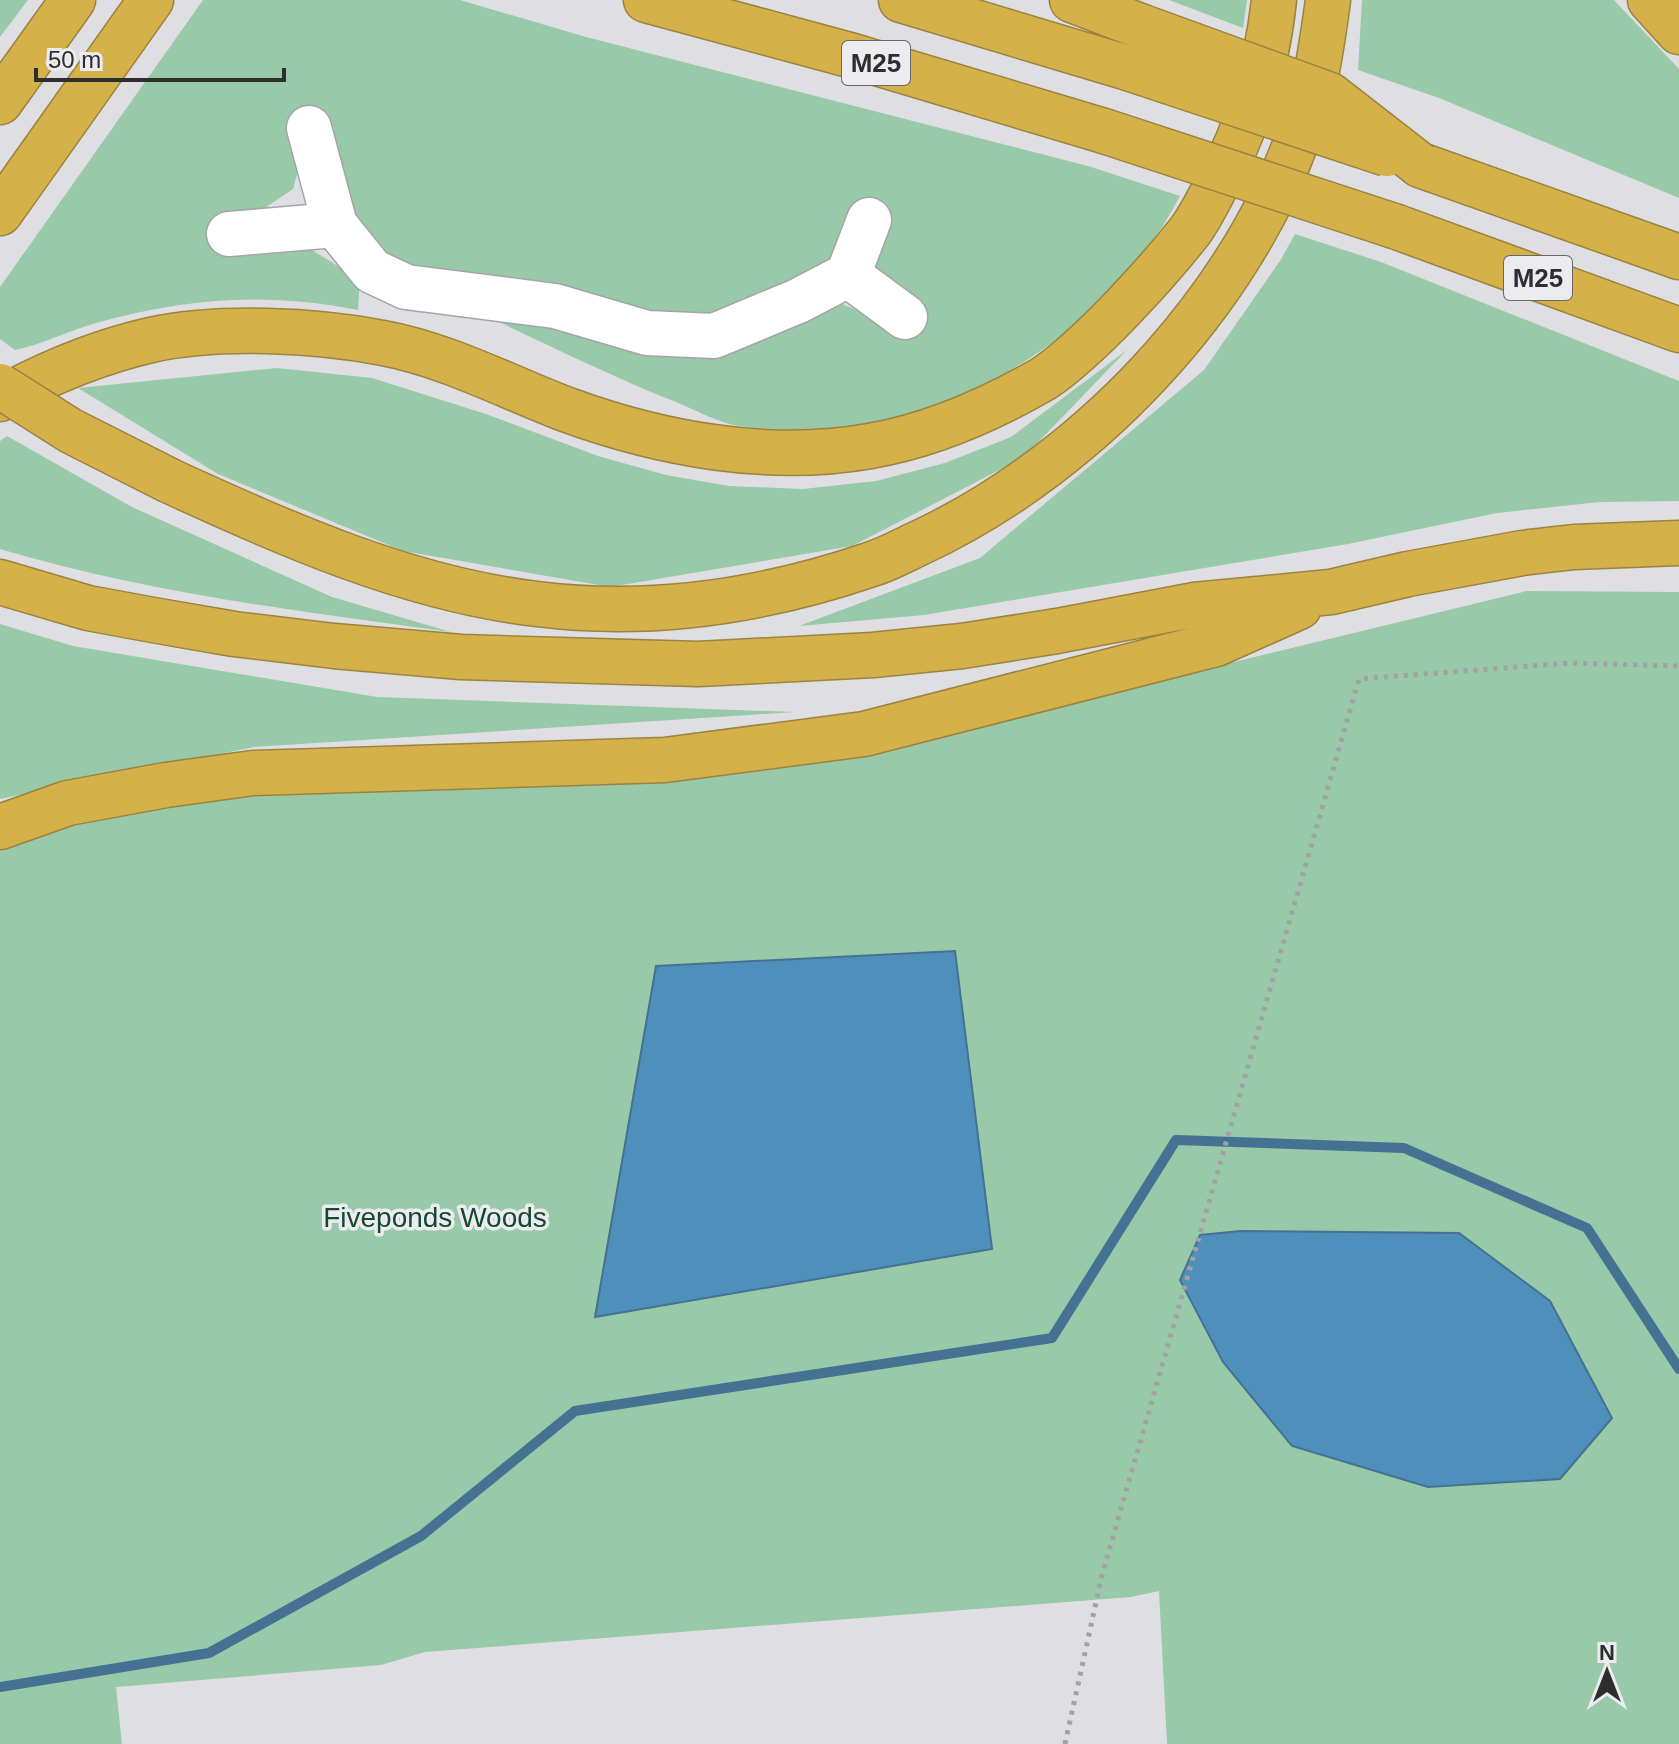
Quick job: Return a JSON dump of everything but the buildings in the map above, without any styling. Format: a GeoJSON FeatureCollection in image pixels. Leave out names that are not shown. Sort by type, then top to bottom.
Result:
{"type":"FeatureCollection","features":[{"type":"Feature","properties":{"kind":"highway"},"geometry":{"type":"LineString","coordinates":[[0,102],[73,0]]}},
{"type":"Feature","properties":{"kind":"highway"},"geometry":{"type":"LineString","coordinates":[[0,213],[151,0]]}},
{"type":"Feature","properties":{"kind":"highway","name":"M25"},"geometry":{"type":"LineString","coordinates":[[646,0],[923,76],[1104,131],[1397,227],[1679,330]]}},
{"type":"Feature","properties":{"kind":"highway","name":"M25"},"geometry":{"type":"LineString","coordinates":[[901,0],[1128,68],[1420,165],[1679,257]]}},
{"type":"Feature","properties":{"kind":"highway"},"geometry":{"type":"LineString","coordinates":[[1072,0],[1330,95],[1420,165]]}},
{"type":"Feature","properties":{"kind":"highway"},"geometry":{"type":"LineString","coordinates":[[0,399],[90,357],[154,339],[242,330],[385,343],[479,372],[581,414],[655,436],[733,450],[802,452],[870,446],[934,429],[1046,377],[1113,318],[1193,228],[1241,137],[1262,78],[1274,0]]}},
{"type":"Feature","properties":{"kind":"highway"},"geometry":{"type":"LineString","coordinates":[[0,386],[71,431],[170,481],[301,539],[365,563],[433,583],[536,604],[606,608],[701,605],[775,592],[872,565],[944,532],[1019,488],[1134,392],[1197,317],[1235,262],[1278,185],[1312,92],[1328,0]]}},
{"type":"Feature","properties":{"kind":"highway"},"geometry":{"type":"LineString","coordinates":[[1650,0],[1679,32]]}},
{"type":"Feature","properties":{"kind":"highway"},"geometry":{"type":"LineString","coordinates":[[13,585],[88,608],[234,634],[461,657],[712,664],[873,655],[1057,631],[1194,605],[1331,592],[1522,553],[1574,547],[1679,543]]}},
{"type":"Feature","properties":{"kind":"highway"},"geometry":{"type":"LineString","coordinates":[[0,827],[68,803],[253,773],[665,760],[864,734],[1216,644],[1331,592]]}},
{"type":"Feature","properties":{"kind":"lane"},"geometry":{"type":"LineString","coordinates":[[1262,78],[1312,92]]}},
{"type":"Feature","properties":{"kind":"lane"},"geometry":{"type":"LineString","coordinates":[[309,128],[335,225],[372,271],[406,287],[555,306],[647,333],[714,336],[798,301],[848,275],[869,220]]}},
{"type":"Feature","properties":{"kind":"lane"},"geometry":{"type":"LineString","coordinates":[[229,234],[335,225]]}},
{"type":"Feature","properties":{"kind":"lane"},"geometry":{"type":"LineString","coordinates":[[848,275],[905,317]]}},
{"type":"Feature","properties":{"kind":"lane"},"geometry":{"type":"LineString","coordinates":[[384,277],[407,350]]}},
{"type":"Feature","properties":{"kind":"lane"},"geometry":{"type":"LineString","coordinates":[[604,663],[606,608]]}},
{"type":"Feature","properties":{"kind":"path"},"geometry":{"type":"LineString","coordinates":[[1065,1744],[1102,1575],[1359,679],[1569,663],[1679,666]]}},
{"type":"Feature","properties":{"kind":"green space"},"geometry":{"type":"Polygon","coordinates":[[[0,0],[28,0],[0,37],[0,0]]]}},
{"type":"Feature","properties":{"kind":"green space"},"geometry":{"type":"Polygon","coordinates":[[[203,0],[460,0],[586,37],[1088,166],[1180,196],[1145,251],[1102,301],[1051,344],[994,379],[933,406],[870,423],[804,430],[731,424],[622,379],[461,304],[664,342],[840,303],[884,322],[819,281],[705,324],[382,265],[304,149],[293,189],[262,210],[301,243],[360,280],[358,310],[290,301],[195,303],[96,323],[15,350],[0,339],[0,287],[203,0]]]}},
{"type":"Feature","properties":{"kind":"green space"},"geometry":{"type":"Polygon","coordinates":[[[1169,0],[1247,0],[1243,28],[1169,0]]]}},
{"type":"Feature","properties":{"kind":"green space"},"geometry":{"type":"Polygon","coordinates":[[[1362,0],[1614,0],[1679,69],[1679,198],[1439,98],[1358,70],[1362,0]]]}},
{"type":"Feature","properties":{"kind":"green space"},"geometry":{"type":"Polygon","coordinates":[[[1295,234],[1381,262],[1679,381],[1679,501],[1600,502],[1497,513],[1348,544],[924,615],[799,626],[980,558],[1204,370],[1280,261],[1295,234]]]}},
{"type":"Feature","properties":{"kind":"green space"},"geometry":{"type":"Polygon","coordinates":[[[1127,350],[1023,458],[852,546],[610,587],[403,551],[218,474],[78,388],[277,368],[372,378],[486,414],[598,456],[666,475],[729,486],[803,489],[876,481],[945,463],[1011,437],[1127,350]]]}},
{"type":"Feature","properties":{"kind":"green space"},"geometry":{"type":"Polygon","coordinates":[[[7,436],[132,507],[332,597],[451,632],[167,589],[0,549],[0,441],[7,436]]]}},
{"type":"Feature","properties":{"kind":"green space","name":"Fiveponds Woods"},"geometry":{"type":"Polygon","coordinates":[[[1527,591],[1679,592],[1679,1744],[1167,1744],[1159,1591],[1131,1597],[425,1652],[381,1665],[116,1687],[122,1744],[0,1744],[0,849],[46,829],[273,786],[1015,715],[1527,591]]]}},
{"type":"Feature","properties":{"kind":"green space"},"geometry":{"type":"Polygon","coordinates":[[[0,624],[73,646],[377,697],[795,712],[254,747],[0,799],[0,624]]]}},
{"type":"Feature","properties":{"kind":"water"},"geometry":{"type":"Polygon","coordinates":[[[955,951],[992,1249],[595,1317],[656,966],[955,951]]]}},
{"type":"Feature","properties":{"kind":"water"},"geometry":{"type":"Polygon","coordinates":[[[1241,1231],[1459,1233],[1550,1301],[1612,1418],[1560,1479],[1428,1487],[1292,1446],[1223,1362],[1180,1280],[1200,1235],[1241,1231]]]}},
{"type":"Feature","properties":{"kind":"waterway"},"geometry":{"type":"LineString","coordinates":[[0,1687],[209,1653],[421,1536],[575,1411],[1052,1338],[1176,1140],[1404,1148],[1587,1228],[1679,1369]]}}]}
